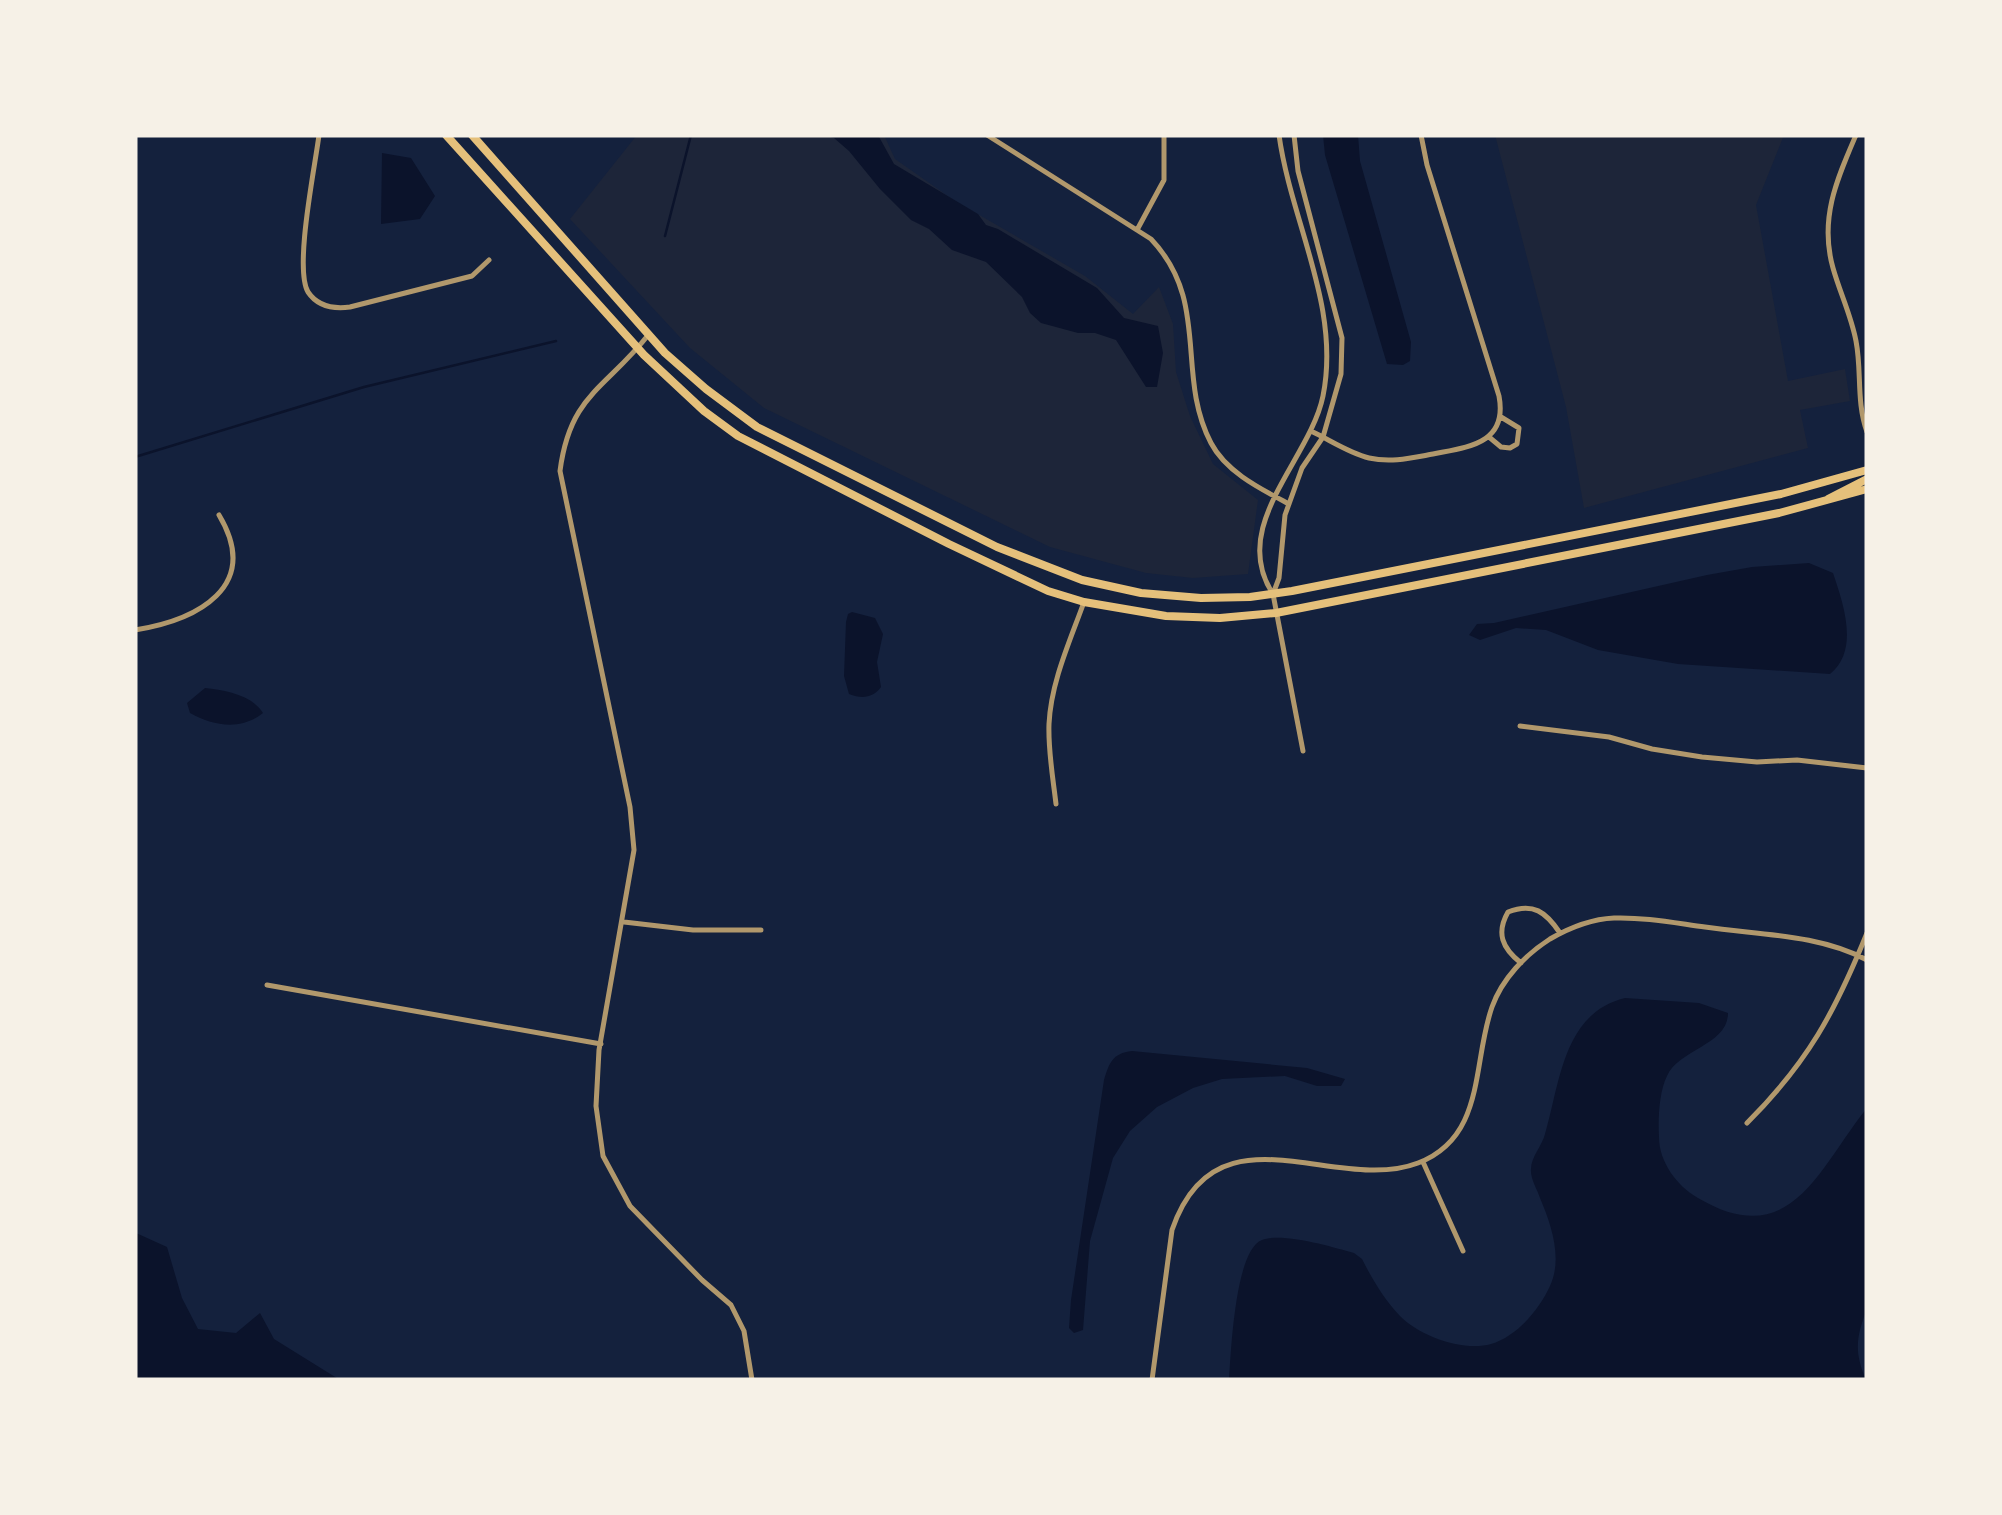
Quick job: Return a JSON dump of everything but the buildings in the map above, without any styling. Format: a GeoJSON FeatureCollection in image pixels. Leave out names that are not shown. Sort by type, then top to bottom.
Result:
{"type":"FeatureCollection","features":[{"type":"Feature","properties":{"kind":"main road"},"geometry":{"type":"LineString","coordinates":[[446,135],[638,348],[738,436],[948,544],[1048,591],[1084,602],[1166,616],[1220,618],[1276,613],[1824,502],[1867,489]]}},
{"type":"Feature","properties":{"kind":"main road"},"geometry":{"type":"LineString","coordinates":[[472,135],[649,334],[706,389],[757,427],[997,547],[1051,570],[1141,594],[1201,598],[1273,594],[1781,494],[1867,470]]}},
{"type":"Feature","properties":{"kind":"main road"},"geometry":{"type":"LineString","coordinates":[[1824,502],[1867,479]]}},
{"type":"Feature","properties":{"kind":"street"},"geometry":{"type":"LineString","coordinates":[[319,135],[302,263],[304,280],[316,300],[338,309],[350,307],[472,276],[489,260]]}},
{"type":"Feature","properties":{"kind":"street"},"geometry":{"type":"LineString","coordinates":[[987,135],[1152,239],[1169,258],[1180,277],[1188,312],[1200,415],[1211,444],[1226,462],[1289,504]]}},
{"type":"Feature","properties":{"kind":"street"},"geometry":{"type":"LineString","coordinates":[[1137,230],[1164,180],[1164,135]]}},
{"type":"Feature","properties":{"kind":"street"},"geometry":{"type":"LineString","coordinates":[[1279,135],[1285,172],[1327,326],[1328,366],[1322,400],[1312,431],[1274,496],[1261,549],[1264,580],[1273,594],[1303,751]]}},
{"type":"Feature","properties":{"kind":"street"},"geometry":{"type":"LineString","coordinates":[[1273,594],[1279,578],[1282,532],[1289,504],[1302,468],[1323,436],[1341,374],[1342,338],[1298,171],[1294,135]]}},
{"type":"Feature","properties":{"kind":"street"},"geometry":{"type":"LineString","coordinates":[[1312,431],[1359,455],[1400,460],[1472,446],[1489,436],[1501,418],[1499,396],[1421,135]]}},
{"type":"Feature","properties":{"kind":"street"},"geometry":{"type":"LineString","coordinates":[[1856,135],[1826,222],[1828,247],[1857,344],[1858,397],[1867,432]]}},
{"type":"Feature","properties":{"kind":"street"},"geometry":{"type":"LineString","coordinates":[[649,334],[588,396],[564,441],[560,472],[630,808],[634,850],[600,1044],[596,1106],[604,1156],[630,1206],[731,1305],[744,1331],[752,1380]]}},
{"type":"Feature","properties":{"kind":"street"},"geometry":{"type":"LineString","coordinates":[[1489,436],[1501,447],[1517,444],[1518,428],[1501,418]]}},
{"type":"Feature","properties":{"kind":"street"},"geometry":{"type":"LineString","coordinates":[[135,630],[198,612],[220,592],[234,557],[232,536],[220,515]]}},
{"type":"Feature","properties":{"kind":"street"},"geometry":{"type":"LineString","coordinates":[[1056,804],[1050,708],[1084,602]]}},
{"type":"Feature","properties":{"kind":"street"},"geometry":{"type":"LineString","coordinates":[[1520,726],[1609,737],[1652,750],[1702,757],[1757,762],[1796,760],[1867,768]]}},
{"type":"Feature","properties":{"kind":"street"},"geometry":{"type":"LineString","coordinates":[[1520,963],[1508,951],[1500,934],[1508,912],[1523,906],[1541,911],[1560,933]]}},
{"type":"Feature","properties":{"kind":"street"},"geometry":{"type":"LineString","coordinates":[[1152,1380],[1172,1230],[1186,1199],[1208,1177],[1262,1158],[1377,1170],[1423,1162],[1450,1142],[1468,1118],[1493,1003],[1520,963],[1560,933],[1596,920],[1643,919],[1776,935],[1858,954],[1867,960]]}},
{"type":"Feature","properties":{"kind":"street"},"geometry":{"type":"LineString","coordinates":[[624,922],[692,930],[760,930]]}},
{"type":"Feature","properties":{"kind":"street"},"geometry":{"type":"LineString","coordinates":[[1747,1123],[1814,1046],[1834,1011],[1867,932]]}},
{"type":"Feature","properties":{"kind":"street"},"geometry":{"type":"LineString","coordinates":[[267,985],[600,1044]]}},
{"type":"Feature","properties":{"kind":"street"},"geometry":{"type":"LineString","coordinates":[[1423,1162],[1462,1251]]}},
{"type":"Feature","properties":{"kind":"shaded area"},"geometry":{"type":"Polygon","coordinates":[[[637,135],[884,135],[895,159],[955,201],[1085,276],[1133,314],[1159,287],[1173,324],[1176,372],[1190,416],[1213,464],[1258,500],[1248,574],[1193,578],[1146,573],[1050,547],[764,408],[690,348],[570,219],[637,135]]]}},
{"type":"Feature","properties":{"kind":"shaded area"},"geometry":{"type":"Polygon","coordinates":[[[824,135],[878,135],[894,164],[978,214],[986,225],[1097,288],[1124,318],[1158,326],[1163,353],[1157,387],[1146,387],[1116,340],[1041,323],[1022,297],[986,262],[952,250],[929,229],[911,220],[849,151],[824,135]]]}},
{"type":"Feature","properties":{"kind":"shaded area"},"geometry":{"type":"Polygon","coordinates":[[[1323,135],[1358,135],[1360,161],[1411,342],[1410,361],[1403,365],[1387,364],[1325,155],[1323,135]]]}},
{"type":"Feature","properties":{"kind":"shaded area"},"geometry":{"type":"Polygon","coordinates":[[[1495,135],[1784,135],[1756,205],[1788,381],[1845,369],[1850,401],[1800,410],[1808,448],[1584,508],[1566,407],[1495,135]]]}},
{"type":"Feature","properties":{"kind":"shaded area"},"geometry":{"type":"Polygon","coordinates":[[[382,153],[411,158],[435,196],[420,219],[381,224],[382,153]]]}},
{"type":"Feature","properties":{"kind":"shaded area"},"geometry":{"type":"Polygon","coordinates":[[[1809,563],[1833,573],[1844,612],[1845,652],[1830,674],[1678,664],[1598,650],[1546,630],[1516,628],[1480,640],[1469,635],[1477,624],[1707,575],[1809,563]]]}},
{"type":"Feature","properties":{"kind":"shaded area"},"geometry":{"type":"Polygon","coordinates":[[[852,612],[875,618],[883,634],[877,662],[881,687],[867,696],[849,694],[844,676],[846,622],[852,612]]]}},
{"type":"Feature","properties":{"kind":"shaded area"},"geometry":{"type":"Polygon","coordinates":[[[205,688],[245,698],[263,713],[236,724],[217,723],[190,713],[187,703],[205,688]]]}},
{"type":"Feature","properties":{"kind":"shaded area"},"geometry":{"type":"Polygon","coordinates":[[[1625,998],[1699,1003],[1728,1013],[1720,1033],[1673,1067],[1661,1098],[1662,1155],[1676,1180],[1698,1198],[1730,1212],[1757,1216],[1779,1210],[1817,1178],[1867,1108],[1867,1309],[1858,1344],[1866,1380],[1229,1380],[1240,1281],[1253,1248],[1271,1238],[1308,1241],[1354,1253],[1400,1316],[1418,1330],[1442,1340],[1468,1346],[1491,1344],[1526,1321],[1545,1295],[1555,1264],[1551,1230],[1532,1176],[1533,1160],[1544,1138],[1567,1052],[1576,1034],[1604,1006],[1625,998]]]}},
{"type":"Feature","properties":{"kind":"shaded area"},"geometry":{"type":"Polygon","coordinates":[[[1132,1051],[1307,1068],[1345,1079],[1341,1086],[1317,1086],[1285,1076],[1222,1079],[1193,1088],[1157,1107],[1130,1131],[1113,1158],[1090,1241],[1083,1330],[1074,1333],[1069,1328],[1071,1300],[1104,1080],[1116,1057],[1132,1051]]]}},
{"type":"Feature","properties":{"kind":"shaded area"},"geometry":{"type":"Polygon","coordinates":[[[136,1233],[167,1247],[182,1298],[198,1329],[236,1333],[260,1313],[274,1339],[340,1380],[135,1380],[136,1233]]]}},
{"type":"Feature","properties":{"kind":"waterway"},"geometry":{"type":"LineString","coordinates":[[665,236],[691,135]]}},
{"type":"Feature","properties":{"kind":"waterway"},"geometry":{"type":"LineString","coordinates":[[135,457],[364,387],[556,341]]}}]}
